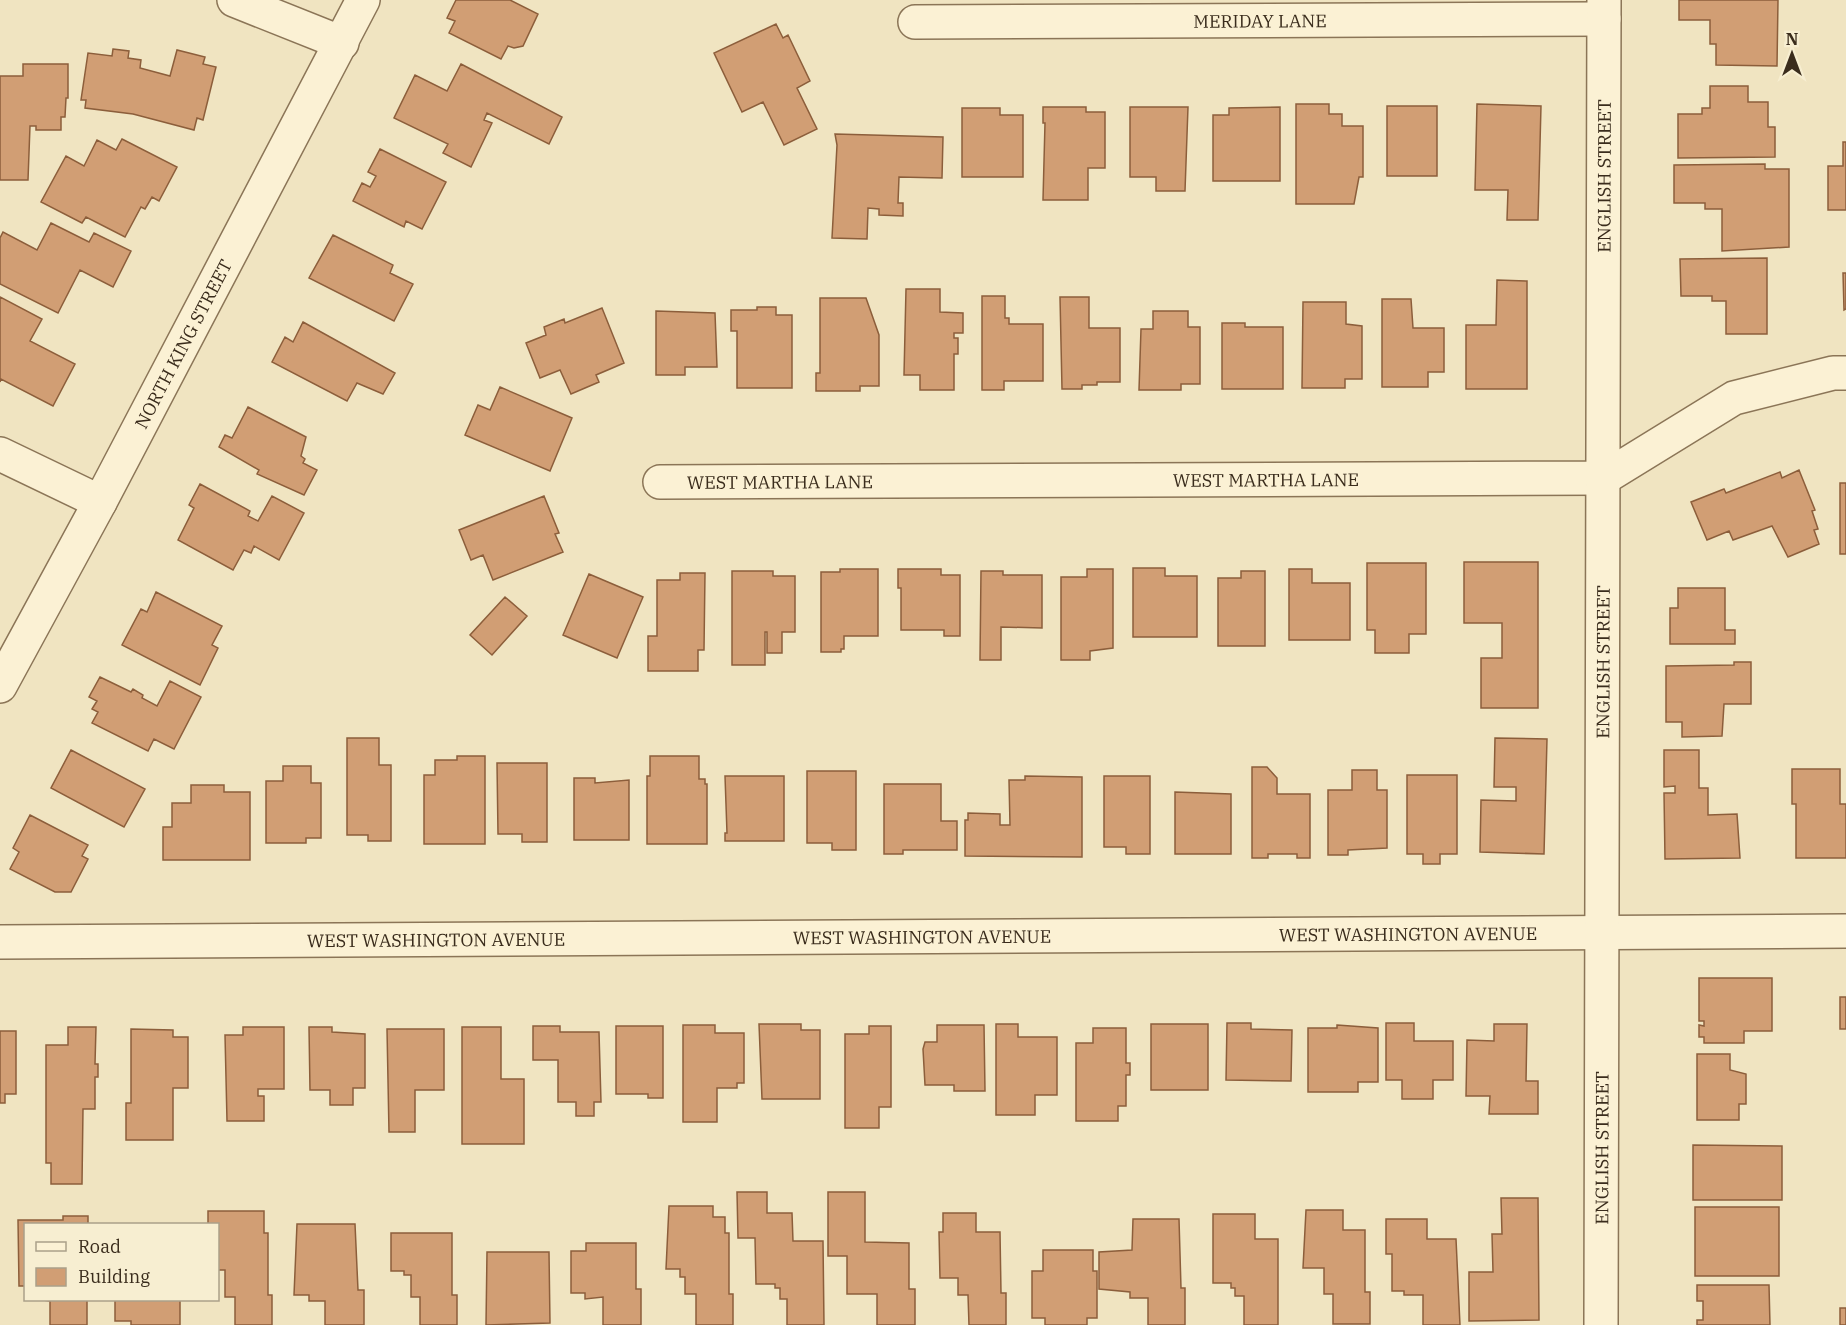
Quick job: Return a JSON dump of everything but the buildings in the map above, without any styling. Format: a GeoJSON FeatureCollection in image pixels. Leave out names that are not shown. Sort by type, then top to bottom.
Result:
{"type":"FeatureCollection","features":[{"type":"Feature","properties":{"kind":"street"},"geometry":{"type":"LineString","coordinates":[[234,0],[342,43]]}},
{"type":"Feature","properties":{"kind":"street","name":"NORTH KING STREET"},"geometry":{"type":"LineString","coordinates":[[0,686],[100,502],[363,0]]}},
{"type":"Feature","properties":{"kind":"street","name":"MERIDAY LANE"},"geometry":{"type":"LineString","coordinates":[[915,22],[1604,9]]}},
{"type":"Feature","properties":{"kind":"street","name":"ENGLISH STREET"},"geometry":{"type":"LineString","coordinates":[[1601,1325],[1600,932],[1605,478],[1604,9]]}},
{"type":"Feature","properties":{"kind":"street"},"geometry":{"type":"LineString","coordinates":[[1605,478],[1734,398],[1833,374],[1846,374]]}},
{"type":"Feature","properties":{"kind":"street"},"geometry":{"type":"LineString","coordinates":[[0,454],[100,502]]}},
{"type":"Feature","properties":{"kind":"street","name":"WEST MARTHA LANE"},"geometry":{"type":"LineString","coordinates":[[660,482],[1605,478]]}},
{"type":"Feature","properties":{"kind":"street","name":"WEST WASHINGTON AVENUE"},"geometry":{"type":"LineString","coordinates":[[0,942],[1846,931]]}}]}
